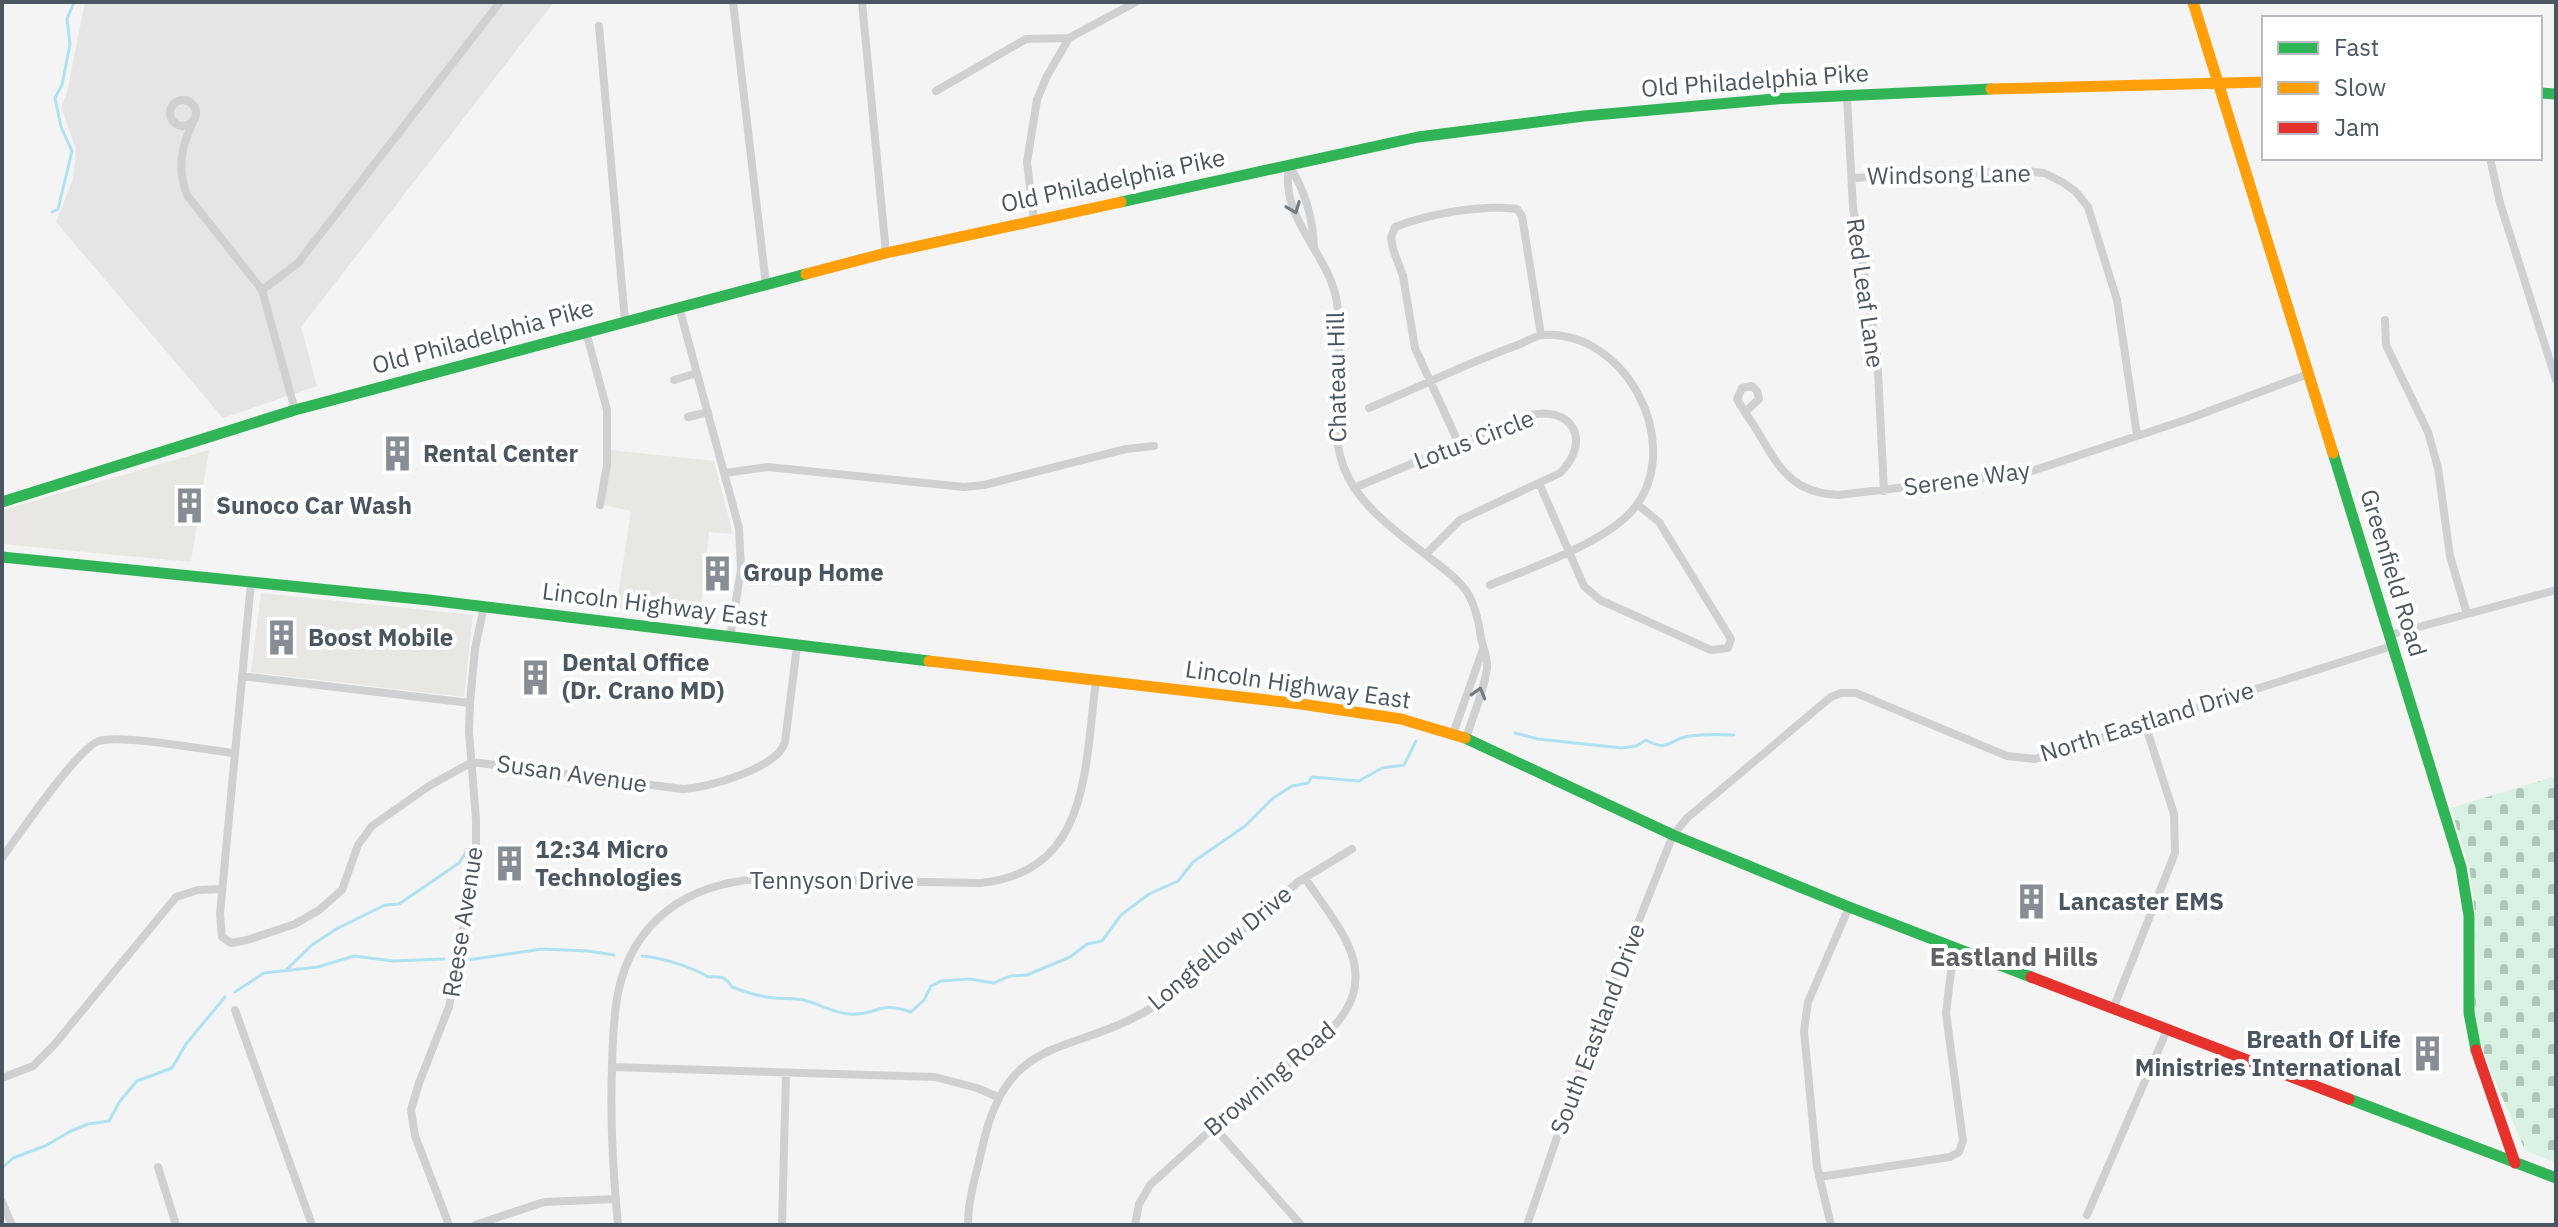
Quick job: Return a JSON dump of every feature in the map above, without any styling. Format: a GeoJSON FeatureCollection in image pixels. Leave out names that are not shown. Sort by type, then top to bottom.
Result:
{"type":"FeatureCollection","features":[{"type":"Feature","properties":{"kind":"main road","name":"Greenfield Road"},"geometry":{"type":"LineString","coordinates":[[2193,2],[2461,866],[2470,920],[2470,1022],[2478,1058],[2507,1131],[2515,1163]]}},
{"type":"Feature","properties":{"kind":"main road","name":"Old Philadelphia Pike"},"geometry":{"type":"LineString","coordinates":[[2,502],[295,410],[886,253],[1361,148],[1461,131],[1731,102],[2030,87],[2262,82]]}},
{"type":"Feature","properties":{"kind":"main road","name":"Lincoln Highway East"},"geometry":{"type":"LineString","coordinates":[[2,557],[484,606],[1401,719],[1466,738],[1673,835],[1849,907],[2556,1178]]}},
{"type":"Feature","properties":{"kind":"street"},"geometry":{"type":"LineString","coordinates":[[262,290],[298,263],[500,2]]}},
{"type":"Feature","properties":{"kind":"street"},"geometry":{"type":"LineString","coordinates":[[733,2],[766,285]]}},
{"type":"Feature","properties":{"kind":"street"},"geometry":{"type":"LineString","coordinates":[[862,2],[886,253]]}},
{"type":"Feature","properties":{"kind":"street"},"geometry":{"type":"LineString","coordinates":[[936,91],[1026,39],[1069,38],[1136,2]]}},
{"type":"Feature","properties":{"kind":"street"},"geometry":{"type":"LineString","coordinates":[[599,26],[625,321]]}},
{"type":"Feature","properties":{"kind":"street"},"geometry":{"type":"LineString","coordinates":[[1034,220],[1028,185],[1029,142],[1041,88],[1069,38]]}},
{"type":"Feature","properties":{"kind":"street","name":"Red Leaf Lane"},"geometry":{"type":"LineString","coordinates":[[1847,96],[1856,231],[1874,322],[1884,491]]}},
{"type":"Feature","properties":{"kind":"street"},"geometry":{"type":"LineString","coordinates":[[193,122],[181,159],[180,172],[187,195],[262,290],[295,410]]}},
{"type":"Feature","properties":{"kind":"street"},"geometry":{"type":"LineString","coordinates":[[2490,160],[2500,203],[2556,380]]}},
{"type":"Feature","properties":{"kind":"street","name":"Chateau Hill"},"geometry":{"type":"LineString","coordinates":[[1289,165],[1285,186],[1303,232],[1314,247],[1334,290],[1338,309],[1338,451],[1354,488],[1389,526],[1453,576],[1467,593],[1478,621],[1487,666],[1466,738]]}},
{"type":"Feature","properties":{"kind":"street","name":"Chateau Hill"},"geometry":{"type":"LineString","coordinates":[[1289,165],[1300,182],[1313,229],[1314,247]]}},
{"type":"Feature","properties":{"kind":"street","name":"Windsong Lane"},"geometry":{"type":"LineString","coordinates":[[1852,178],[2026,171],[2044,173],[2075,191],[2088,207],[2117,300],[2137,435]]}},
{"type":"Feature","properties":{"kind":"street"},"geometry":{"type":"LineString","coordinates":[[1459,444],[1415,348],[1403,276],[1391,238],[1395,227],[1413,220],[1462,212],[1517,209],[1522,216],[1541,335]]}},
{"type":"Feature","properties":{"kind":"street"},"geometry":{"type":"LineString","coordinates":[[679,307],[735,507],[741,549],[730,637]]}},
{"type":"Feature","properties":{"kind":"street"},"geometry":{"type":"LineString","coordinates":[[2385,320],[2386,345],[2428,432],[2436,459],[2450,556],[2467,614]]}},
{"type":"Feature","properties":{"kind":"street"},"geometry":{"type":"LineString","coordinates":[[586,332],[607,410],[607,465],[600,505]]}},
{"type":"Feature","properties":{"kind":"street"},"geometry":{"type":"LineString","coordinates":[[1369,408],[1541,335],[1596,348],[1631,378],[1649,421],[1652,443],[1644,492],[1637,504],[1622,522],[1569,550],[1490,585]]}},
{"type":"Feature","properties":{"kind":"street"},"geometry":{"type":"LineString","coordinates":[[674,380],[697,373]]}},
{"type":"Feature","properties":{"kind":"street","name":"Serene Way"},"geometry":{"type":"LineString","coordinates":[[1745,412],[1789,479],[1804,489],[1838,495],[2026,473],[2308,374]]}},
{"type":"Feature","properties":{"kind":"street"},"geometry":{"type":"LineString","coordinates":[[688,417],[708,412]]}},
{"type":"Feature","properties":{"kind":"street","name":"Lotus Circle"},"geometry":{"type":"LineString","coordinates":[[1354,488],[1526,416],[1555,412],[1567,420],[1574,432],[1576,445],[1571,462],[1560,473],[1460,520],[1426,554]]}},
{"type":"Feature","properties":{"kind":"street"},"geometry":{"type":"LineString","coordinates":[[725,473],[768,467],[964,487],[997,482],[1126,449],[1154,446]]}},
{"type":"Feature","properties":{"kind":"street"},"geometry":{"type":"LineString","coordinates":[[1539,483],[1584,586],[1600,600],[1711,650],[1728,648],[1731,639],[1659,522],[1637,504]]}},
{"type":"Feature","properties":{"kind":"street"},"geometry":{"type":"LineString","coordinates":[[2,1078],[33,1066],[54,1045],[176,897],[198,890],[222,889],[251,582]]}},
{"type":"Feature","properties":{"kind":"street","name":"North Eastland Drive"},"geometry":{"type":"LineString","coordinates":[[1673,835],[1687,818],[1733,778],[1831,697],[1841,693],[1856,693],[2007,756],[2021,759],[2048,755],[2467,614],[2556,590]]}},
{"type":"Feature","properties":{"kind":"street","name":"Reese Avenue"},"geometry":{"type":"LineString","coordinates":[[449,1225],[415,1136],[411,1110],[449,1007],[471,889],[477,841],[470,703],[475,649],[484,606]]}},
{"type":"Feature","properties":{"kind":"street","name":"Susan Avenue"},"geometry":{"type":"LineString","coordinates":[[222,889],[220,931],[225,942],[234,943],[295,924],[319,910],[342,890],[358,845],[372,826],[422,791],[472,762],[679,788],[709,785],[765,764],[783,750],[797,646]]}},
{"type":"Feature","properties":{"kind":"street"},"geometry":{"type":"LineString","coordinates":[[1453,734],[1483,648]]}},
{"type":"Feature","properties":{"kind":"street"},"geometry":{"type":"LineString","coordinates":[[242,676],[470,703]]}},
{"type":"Feature","properties":{"kind":"street","name":"Tennyson Drive"},"geometry":{"type":"LineString","coordinates":[[618,1225],[612,1067],[619,990],[631,956],[655,921],[676,903],[696,892],[724,883],[758,879],[980,883],[1014,876],[1040,860],[1061,841],[1074,816],[1080,797],[1096,682]]}},
{"type":"Feature","properties":{"kind":"street"},"geometry":{"type":"LineString","coordinates":[[2113,1009],[2173,862],[2176,845],[2174,814],[2145,724]]}},
{"type":"Feature","properties":{"kind":"street"},"geometry":{"type":"LineString","coordinates":[[2,858],[71,766],[93,743],[117,739],[233,753]]}},
{"type":"Feature","properties":{"kind":"street","name":"South Eastland Drive"},"geometry":{"type":"LineString","coordinates":[[1527,1225],[1583,1061],[1673,835]]}},
{"type":"Feature","properties":{"kind":"street","name":"Longfellow Drive"},"geometry":{"type":"LineString","coordinates":[[968,1225],[973,1183],[998,1097],[1011,1078],[1042,1054],[1127,1021],[1153,1007],[1267,906],[1352,849]]}},
{"type":"Feature","properties":{"kind":"street","name":"Browning Road"},"geometry":{"type":"LineString","coordinates":[[1135,1225],[1139,1204],[1150,1185],[1334,1026],[1349,1007],[1356,973],[1353,951],[1305,878]]}},
{"type":"Feature","properties":{"kind":"street"},"geometry":{"type":"LineString","coordinates":[[1831,1225],[1819,1177],[1805,1023],[1808,1002],[1849,907]]}},
{"type":"Feature","properties":{"kind":"street"},"geometry":{"type":"LineString","coordinates":[[1819,1177],[1950,1157],[1962,1147],[1946,1013],[1954,947]]}},
{"type":"Feature","properties":{"kind":"street"},"geometry":{"type":"LineString","coordinates":[[235,1010],[312,1225]]}},
{"type":"Feature","properties":{"kind":"street"},"geometry":{"type":"LineString","coordinates":[[2087,1215],[2167,1030]]}},
{"type":"Feature","properties":{"kind":"street"},"geometry":{"type":"LineString","coordinates":[[612,1067],[935,1077],[965,1084],[998,1097]]}},
{"type":"Feature","properties":{"kind":"street"},"geometry":{"type":"LineString","coordinates":[[782,1225],[786,1073]]}},
{"type":"Feature","properties":{"kind":"street"},"geometry":{"type":"LineString","coordinates":[[1214,1127],[1301,1225]]}},
{"type":"Feature","properties":{"kind":"street"},"geometry":{"type":"LineString","coordinates":[[158,1167],[176,1225]]}},
{"type":"Feature","properties":{"kind":"street"},"geometry":{"type":"LineString","coordinates":[[475,1225],[544,1202],[616,1199]]}},
{"type":"Feature","properties":{"kind":"street"},"geometry":{"type":"LineString","coordinates":[[2,1202],[12,1225]]}},
{"type":"Feature","properties":{"kind":"shaded area"},"geometry":{"type":"Polygon","coordinates":[[[85,2],[554,2],[301,327],[317,386],[223,418],[56,222],[73,179],[76,149],[61,107],[67,92],[85,2]]]}},
{"type":"Feature","properties":{"kind":"shaded area"},"geometry":{"type":"Polygon","coordinates":[[[209,450],[191,562],[2,544],[2,510],[209,450]]]}},
{"type":"Feature","properties":{"kind":"shaded area"},"geometry":{"type":"Polygon","coordinates":[[[611,450],[714,461],[733,534],[709,532],[700,618],[616,608],[631,511],[604,505],[611,450]]]}},
{"type":"Feature","properties":{"kind":"shaded area"},"geometry":{"type":"Polygon","coordinates":[[[261,593],[473,615],[464,697],[251,672],[261,593]]]}},
{"type":"Feature","properties":{"kind":"green space"},"geometry":{"type":"Polygon","coordinates":[[[2556,776],[2556,1163],[2525,1150],[2477,1039],[2474,1013],[2477,971],[2475,914],[2470,872],[2451,808],[2556,776]]]}},
{"type":"Feature","properties":{"kind":"waterway"},"geometry":{"type":"LineString","coordinates":[[52,212],[58,209],[72,151],[61,127],[55,98],[62,85],[70,44],[67,19],[74,2]]}},
{"type":"Feature","properties":{"kind":"waterway"},"geometry":{"type":"LineString","coordinates":[[1515,733],[1538,739],[1622,748],[1636,746],[1646,740],[1664,745],[1689,736],[1734,735]]}},
{"type":"Feature","properties":{"kind":"waterway"},"geometry":{"type":"LineString","coordinates":[[642,956],[676,963],[708,977],[722,978],[732,987],[753,994],[803,1000],[844,1013],[859,1014],[884,1008],[911,1012],[924,1000],[931,986],[941,981],[969,979],[994,983],[1010,976],[1027,975],[1070,957],[1087,944],[1102,941],[1121,915],[1149,894],[1178,881],[1193,862],[1245,826],[1273,798],[1292,786],[1308,783],[1312,777],[1359,781],[1382,768],[1404,765],[1416,741]]}},
{"type":"Feature","properties":{"kind":"waterway"},"geometry":{"type":"LineString","coordinates":[[287,969],[312,945],[338,928],[385,905],[399,904],[459,863],[468,849]]}},
{"type":"Feature","properties":{"kind":"waterway"},"geometry":{"type":"LineString","coordinates":[[467,960],[542,949],[614,955]]}},
{"type":"Feature","properties":{"kind":"waterway"},"geometry":{"type":"LineString","coordinates":[[235,992],[264,973],[318,967],[354,956],[393,961],[444,959]]}},
{"type":"Feature","properties":{"kind":"waterway"},"geometry":{"type":"LineString","coordinates":[[2,1168],[13,1158],[45,1146],[71,1131],[88,1124],[109,1121],[120,1101],[137,1081],[172,1068],[186,1044],[225,997]]}},
{"type":"Feature","properties":{"kind":"traffic: fast"},"geometry":{"type":"LineString","coordinates":[[1121,202],[1418,137],[1584,116],[1775,99],[1991,89]]}},
{"type":"Feature","properties":{"kind":"traffic: fast"},"geometry":{"type":"LineString","coordinates":[[2542,93],[2556,94]]}},
{"type":"Feature","properties":{"kind":"traffic: fast"},"geometry":{"type":"LineString","coordinates":[[2,502],[295,410],[806,274]]}},
{"type":"Feature","properties":{"kind":"traffic: fast"},"geometry":{"type":"LineString","coordinates":[[2333,453],[2461,867],[2469,916],[2469,1013],[2476,1050]]}},
{"type":"Feature","properties":{"kind":"traffic: fast"},"geometry":{"type":"LineString","coordinates":[[2,557],[429,600],[929,661]]}},
{"type":"Feature","properties":{"kind":"traffic: fast"},"geometry":{"type":"LineString","coordinates":[[1465,738],[1673,835],[2031,977]]}},
{"type":"Feature","properties":{"kind":"traffic: fast"},"geometry":{"type":"LineString","coordinates":[[2349,1099],[2556,1178]]}},
{"type":"Feature","properties":{"kind":"traffic: slow"},"geometry":{"type":"LineString","coordinates":[[2193,2],[2333,453]]}},
{"type":"Feature","properties":{"kind":"traffic: slow"},"geometry":{"type":"LineString","coordinates":[[1991,89],[2262,82]]}},
{"type":"Feature","properties":{"kind":"traffic: slow"},"geometry":{"type":"LineString","coordinates":[[806,274],[886,253],[1121,202]]}},
{"type":"Feature","properties":{"kind":"traffic: slow"},"geometry":{"type":"LineString","coordinates":[[929,661],[1301,704],[1401,719],[1465,738]]}},
{"type":"Feature","properties":{"kind":"traffic: jam"},"geometry":{"type":"LineString","coordinates":[[2031,977],[2349,1099]]}},
{"type":"Feature","properties":{"kind":"traffic: jam"},"geometry":{"type":"LineString","coordinates":[[2476,1050],[2515,1163]]}},
{"type":"Feature","properties":{"kind":"place","name":"Rental Center"},"geometry":{"type":"Point","coordinates":[397,454]}},
{"type":"Feature","properties":{"kind":"place","name":"Sunoco Car Wash"},"geometry":{"type":"Point","coordinates":[190,506]}},
{"type":"Feature","properties":{"kind":"place","name":"Group Home"},"geometry":{"type":"Point","coordinates":[717,573]}},
{"type":"Feature","properties":{"kind":"place","name":"Boost Mobile"},"geometry":{"type":"Point","coordinates":[282,638]}},
{"type":"Feature","properties":{"kind":"place","name":"Dental Office (Dr. Crano MD)"},"geometry":{"type":"Point","coordinates":[536,677]}},
{"type":"Feature","properties":{"kind":"place","name":"12:34 Micro Technologies"},"geometry":{"type":"Point","coordinates":[509,864]}},
{"type":"Feature","properties":{"kind":"place","name":"Lancaster EMS"},"geometry":{"type":"Point","coordinates":[2032,902]}},
{"type":"Feature","properties":{"kind":"place","name":"Breath Of Life Ministries International"},"geometry":{"type":"Point","coordinates":[2427,1054]}},
{"type":"Feature","properties":{"kind":"district","name":"Eastland Hills"},"geometry":{"type":"Point","coordinates":[2014,957]}}]}
